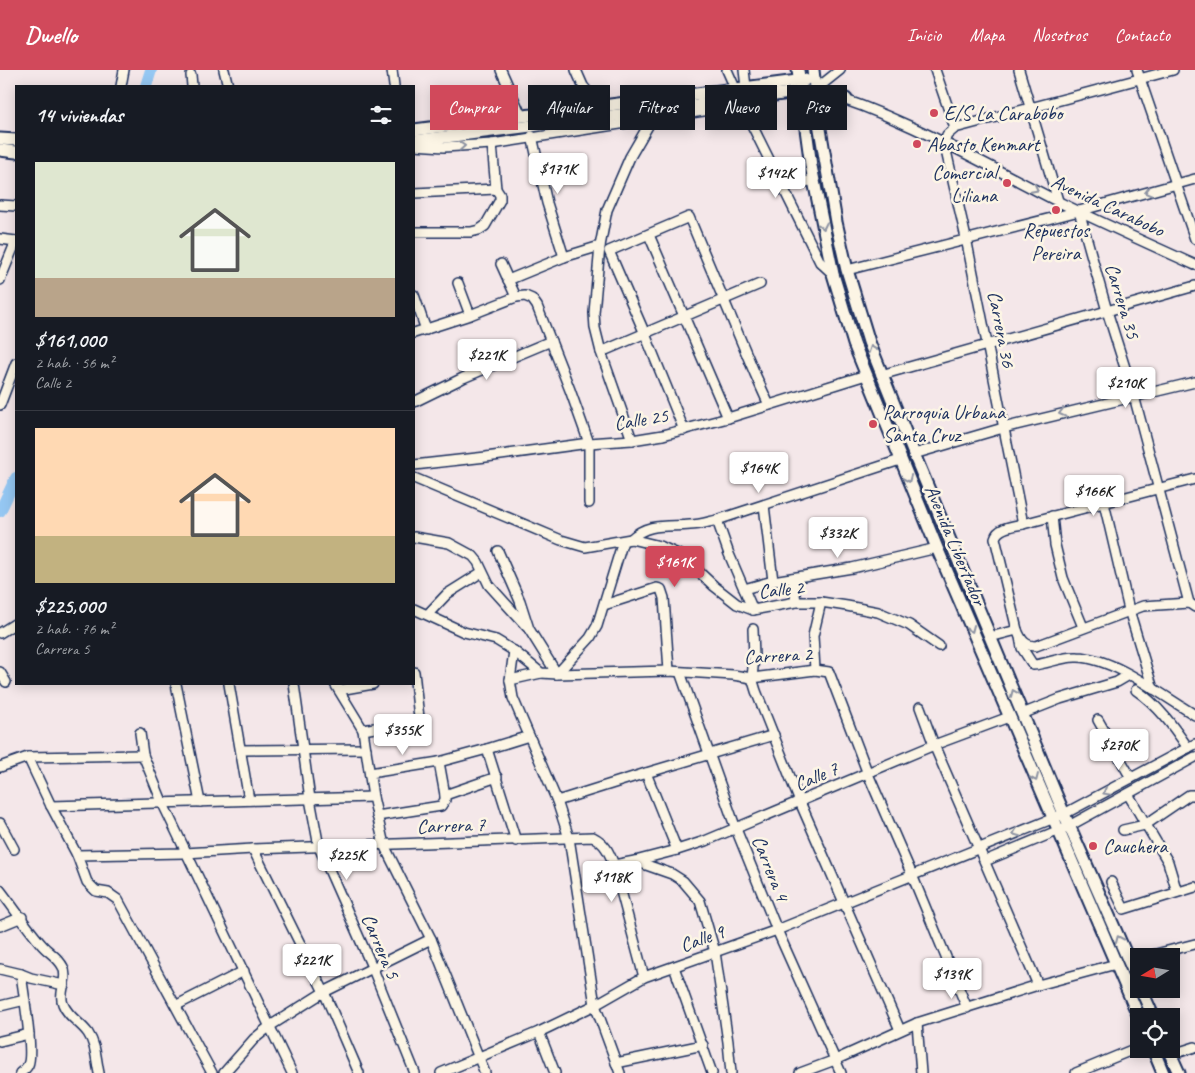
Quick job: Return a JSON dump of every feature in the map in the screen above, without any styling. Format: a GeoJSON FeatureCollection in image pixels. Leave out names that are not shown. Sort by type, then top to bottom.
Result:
{"type":"FeatureCollection","features":[{"type":"Feature","properties":{"kind":"main road"},"geometry":{"type":"LineString","coordinates":[[760,85],[799,81],[816,72]]}},
{"type":"Feature","properties":{"kind":"main road","name":"Avenida Libertador"},"geometry":{"type":"LineString","coordinates":[[816,72],[816,85]]}},
{"type":"Feature","properties":{"kind":"main road","name":"Avenida Libertador"},"geometry":{"type":"LineString","coordinates":[[799,81],[814,181],[833,274],[851,336],[900,460],[1008,717],[1130,952]]}},
{"type":"Feature","properties":{"kind":"main road"},"geometry":{"type":"LineString","coordinates":[[610,104],[705,91]]}},
{"type":"Feature","properties":{"kind":"main road"},"geometry":{"type":"LineString","coordinates":[[415,141],[787,93]]}},
{"type":"Feature","properties":{"kind":"main road"},"geometry":{"type":"LineString","coordinates":[[415,130],[528,114]]}},
{"type":"Feature","properties":{"kind":"main road","name":"Avenida Libertador"},"geometry":{"type":"LineString","coordinates":[[821,130],[836,222],[857,307],[881,375],[1022,714],[1058,816]]}},
{"type":"Feature","properties":{"kind":"main road"},"geometry":{"type":"LineString","coordinates":[[0,139],[15,140]]}},
{"type":"Feature","properties":{"kind":"main road"},"geometry":{"type":"LineString","coordinates":[[0,150],[15,152]]}},
{"type":"Feature","properties":{"kind":"main road","name":"Avenida Libertador"},"geometry":{"type":"LineString","coordinates":[[1064,828],[1116,964],[1135,1008]]}},
{"type":"Feature","properties":{"kind":"main road"},"geometry":{"type":"LineString","coordinates":[[1156,1058],[1163,1073]]}},
{"type":"Feature","properties":{"kind":"main road"},"geometry":{"type":"LineString","coordinates":[[1172,1058],[1179,1073]]}},
{"type":"Feature","properties":{"kind":"street"},"geometry":{"type":"LineString","coordinates":[[121,85],[124,70]]}},
{"type":"Feature","properties":{"kind":"street"},"geometry":{"type":"LineString","coordinates":[[224,70],[228,85]]}},
{"type":"Feature","properties":{"kind":"street"},"geometry":{"type":"LineString","coordinates":[[392,70],[394,85]]}},
{"type":"Feature","properties":{"kind":"street"},"geometry":{"type":"LineString","coordinates":[[501,70],[520,115]]}},
{"type":"Feature","properties":{"kind":"street"},"geometry":{"type":"LineString","coordinates":[[576,70],[583,85]]}},
{"type":"Feature","properties":{"kind":"street"},"geometry":{"type":"LineString","coordinates":[[727,70],[738,85]]}},
{"type":"Feature","properties":{"kind":"street"},"geometry":{"type":"LineString","coordinates":[[740,85],[744,70]]}},
{"type":"Feature","properties":{"kind":"street"},"geometry":{"type":"LineString","coordinates":[[822,85],[840,70]]}},
{"type":"Feature","properties":{"kind":"street"},"geometry":{"type":"LineString","coordinates":[[935,70],[955,128]]}},
{"type":"Feature","properties":{"kind":"street"},"geometry":{"type":"LineString","coordinates":[[1019,70],[1061,214]]}},
{"type":"Feature","properties":{"kind":"street"},"geometry":{"type":"LineString","coordinates":[[1137,70],[1195,239]]}},
{"type":"Feature","properties":{"kind":"street"},"geometry":{"type":"LineString","coordinates":[[944,142],[955,128],[1173,70]]}},
{"type":"Feature","properties":{"kind":"street"},"geometry":{"type":"LineString","coordinates":[[191,75],[192,85]]}},
{"type":"Feature","properties":{"kind":"street"},"geometry":{"type":"LineString","coordinates":[[777,96],[787,93]]}},
{"type":"Feature","properties":{"kind":"street","name":"Avenida Carabobo"},"geometry":{"type":"LineString","coordinates":[[847,99],[944,142],[1058,201],[1195,265]]}},
{"type":"Feature","properties":{"kind":"street"},"geometry":{"type":"LineString","coordinates":[[415,145],[444,147],[492,144],[620,122]]}},
{"type":"Feature","properties":{"kind":"street"},"geometry":{"type":"LineString","coordinates":[[632,440],[600,352],[594,313],[600,246],[607,210],[630,157],[646,130]]}},
{"type":"Feature","properties":{"kind":"street"},"geometry":{"type":"LineString","coordinates":[[754,130],[820,262],[833,274]]}},
{"type":"Feature","properties":{"kind":"street"},"geometry":{"type":"LineString","coordinates":[[532,136],[547,203],[564,257]]}},
{"type":"Feature","properties":{"kind":"street","name":"Carrera 36"},"geometry":{"type":"LineString","coordinates":[[944,142],[988,344],[1023,524]]}},
{"type":"Feature","properties":{"kind":"street"},"geometry":{"type":"LineString","coordinates":[[415,232],[471,232],[485,226],[500,200],[500,195],[496,189],[492,144]]}},
{"type":"Feature","properties":{"kind":"street"},"geometry":{"type":"LineString","coordinates":[[847,270],[966,238],[1079,211],[1195,179]]}},
{"type":"Feature","properties":{"kind":"street"},"geometry":{"type":"LineString","coordinates":[[781,183],[814,181]]}},
{"type":"Feature","properties":{"kind":"street"},"geometry":{"type":"LineString","coordinates":[[415,193],[496,189]]}},
{"type":"Feature","properties":{"kind":"street"},"geometry":{"type":"LineString","coordinates":[[0,205],[15,206]]}},
{"type":"Feature","properties":{"kind":"street","name":"Carrera 35"},"geometry":{"type":"LineString","coordinates":[[1079,211],[1134,396],[1192,605]]}},
{"type":"Feature","properties":{"kind":"street"},"geometry":{"type":"LineString","coordinates":[[684,430],[609,251],[689,217],[754,374],[769,405]]}},
{"type":"Feature","properties":{"kind":"street"},"geometry":{"type":"LineString","coordinates":[[649,235],[728,418]]}},
{"type":"Feature","properties":{"kind":"street"},"geometry":{"type":"LineString","coordinates":[[0,239],[15,241]]}},
{"type":"Feature","properties":{"kind":"street"},"geometry":{"type":"LineString","coordinates":[[0,280],[15,243]]}},
{"type":"Feature","properties":{"kind":"street"},"geometry":{"type":"LineString","coordinates":[[508,280],[564,257],[600,246]]}},
{"type":"Feature","properties":{"kind":"street"},"geometry":{"type":"LineString","coordinates":[[501,264],[516,297]]}},
{"type":"Feature","properties":{"kind":"street"},"geometry":{"type":"LineString","coordinates":[[458,283],[470,315]]}},
{"type":"Feature","properties":{"kind":"street"},"geometry":{"type":"LineString","coordinates":[[600,352],[760,284]]}},
{"type":"Feature","properties":{"kind":"street"},"geometry":{"type":"LineString","coordinates":[[881,375],[1195,286]]}},
{"type":"Feature","properties":{"kind":"street"},"geometry":{"type":"LineString","coordinates":[[415,334],[516,297],[525,296],[532,298],[537,306],[570,390],[588,443],[588,503]]}},
{"type":"Feature","properties":{"kind":"street"},"geometry":{"type":"LineString","coordinates":[[415,298],[426,330]]}},
{"type":"Feature","properties":{"kind":"street"},"geometry":{"type":"LineString","coordinates":[[415,402],[463,378],[551,341]]}},
{"type":"Feature","properties":{"kind":"street"},"geometry":{"type":"LineString","coordinates":[[0,405],[15,366]]}},
{"type":"Feature","properties":{"kind":"street","name":"Calle 25"},"geometry":{"type":"LineString","coordinates":[[415,465],[588,443],[632,440],[684,430],[866,375]]}},
{"type":"Feature","properties":{"kind":"street"},"geometry":{"type":"LineString","coordinates":[[914,454],[1004,428],[1195,382]]}},
{"type":"Feature","properties":{"kind":"street"},"geometry":{"type":"LineString","coordinates":[[415,537],[449,543],[473,556],[478,562],[489,586],[529,629],[557,674],[590,638],[597,626],[627,540],[638,532],[646,528],[692,525],[717,520],[900,460]]}},
{"type":"Feature","properties":{"kind":"street","name":"Calle 2"},"geometry":{"type":"LineString","coordinates":[[415,478],[561,540],[585,546],[627,540],[660,546],[682,556],[714,586],[737,604],[753,610],[796,602],[822,602],[878,612],[909,625],[939,646]]}},
{"type":"Feature","properties":{"kind":"street"},"geometry":{"type":"LineString","coordinates":[[1195,479],[1023,524],[1000,531],[996,533],[995,538],[1022,648],[1033,665],[1072,657],[1085,657],[1129,675],[1195,715]]}},
{"type":"Feature","properties":{"kind":"street"},"geometry":{"type":"LineString","coordinates":[[1104,503],[1129,610],[1153,689]]}},
{"type":"Feature","properties":{"kind":"street"},"geometry":{"type":"LineString","coordinates":[[764,505],[773,581]]}},
{"type":"Feature","properties":{"kind":"street"},"geometry":{"type":"LineString","coordinates":[[1052,516],[1055,545],[1063,578],[1083,628]]}},
{"type":"Feature","properties":{"kind":"street"},"geometry":{"type":"LineString","coordinates":[[717,520],[753,610]]}},
{"type":"Feature","properties":{"kind":"street"},"geometry":{"type":"LineString","coordinates":[[744,589],[773,581],[852,568],[937,548]]}},
{"type":"Feature","properties":{"kind":"street"},"geometry":{"type":"LineString","coordinates":[[498,551],[520,601],[529,629]]}},
{"type":"Feature","properties":{"kind":"street"},"geometry":{"type":"LineString","coordinates":[[428,614],[447,594],[482,572]]}},
{"type":"Feature","properties":{"kind":"street"},"geometry":{"type":"LineString","coordinates":[[793,578],[796,602]]}},
{"type":"Feature","properties":{"kind":"street"},"geometry":{"type":"LineString","coordinates":[[604,605],[657,588],[661,589],[664,598],[669,671]]}},
{"type":"Feature","properties":{"kind":"street"},"geometry":{"type":"LineString","coordinates":[[815,670],[812,645],[822,602]]}},
{"type":"Feature","properties":{"kind":"street"},"geometry":{"type":"LineString","coordinates":[[1019,634],[1029,646],[1036,646],[1143,606],[1192,605]]}},
{"type":"Feature","properties":{"kind":"street"},"geometry":{"type":"LineString","coordinates":[[415,609],[428,614],[452,628],[496,640],[514,651],[541,673]]}},
{"type":"Feature","properties":{"kind":"street"},"geometry":{"type":"LineString","coordinates":[[0,633],[15,624]]}},
{"type":"Feature","properties":{"kind":"street"},"geometry":{"type":"LineString","coordinates":[[753,629],[754,657],[752,678],[800,802],[900,1030]]}},
{"type":"Feature","properties":{"kind":"street"},"geometry":{"type":"LineString","coordinates":[[990,637],[1019,634]]}},
{"type":"Feature","properties":{"kind":"street"},"geometry":{"type":"LineString","coordinates":[[514,651],[510,680],[513,698],[569,838],[595,1005],[620,1073]]}},
{"type":"Feature","properties":{"kind":"street","name":"Carrera 2"},"geometry":{"type":"LineString","coordinates":[[510,680],[541,673],[669,671],[752,678],[815,670],[829,672],[868,774],[967,1008]]}},
{"type":"Feature","properties":{"kind":"street"},"geometry":{"type":"LineString","coordinates":[[0,672],[6,682]]}},
{"type":"Feature","properties":{"kind":"street","name":"Carrera 4"},"geometry":{"type":"LineString","coordinates":[[680,672],[736,829],[777,930],[840,1073]]}},
{"type":"Feature","properties":{"kind":"street"},"geometry":{"type":"LineString","coordinates":[[1022,714],[1060,699],[1117,682],[1129,675]]}},
{"type":"Feature","properties":{"kind":"street"},"geometry":{"type":"LineString","coordinates":[[363,730],[415,721],[419,718],[415,684]]}},
{"type":"Feature","properties":{"kind":"street"},"geometry":{"type":"LineString","coordinates":[[176,685],[200,802]]}},
{"type":"Feature","properties":{"kind":"street"},"geometry":{"type":"LineString","coordinates":[[229,685],[242,750],[249,800]]}},
{"type":"Feature","properties":{"kind":"street","name":"Carrera 5"},"geometry":{"type":"LineString","coordinates":[[294,685],[310,799],[319,847],[373,969],[415,1073]]}},
{"type":"Feature","properties":{"kind":"street"},"geometry":{"type":"LineString","coordinates":[[362,685],[337,687],[363,730],[373,797],[384,845],[431,939],[485,1073]]}},
{"type":"Feature","properties":{"kind":"street"},"geometry":{"type":"LineString","coordinates":[[1136,690],[1160,710],[1192,746]]}},
{"type":"Feature","properties":{"kind":"street"},"geometry":{"type":"LineString","coordinates":[[920,707],[934,745],[1038,985]]}},
{"type":"Feature","properties":{"kind":"street","name":"Calle 7"},"geometry":{"type":"LineString","coordinates":[[635,860],[678,850],[736,829],[934,745],[1008,717]]}},
{"type":"Feature","properties":{"kind":"street"},"geometry":{"type":"LineString","coordinates":[[1098,720],[1131,778]]}},
{"type":"Feature","properties":{"kind":"street"},"geometry":{"type":"LineString","coordinates":[[140,733],[143,755],[163,804],[292,1073]]}},
{"type":"Feature","properties":{"kind":"street"},"geometry":{"type":"LineString","coordinates":[[556,802],[774,735]]}},
{"type":"Feature","properties":{"kind":"street"},"geometry":{"type":"LineString","coordinates":[[370,773],[440,762],[529,736]]}},
{"type":"Feature","properties":{"kind":"street","name":"Calle 9"},"geometry":{"type":"LineString","coordinates":[[441,1073],[538,1032],[595,1005],[644,978],[777,930],[1058,816],[1192,746]]}},
{"type":"Feature","properties":{"kind":"street"},"geometry":{"type":"LineString","coordinates":[[242,750],[366,749]]}},
{"type":"Feature","properties":{"kind":"street"},"geometry":{"type":"LineString","coordinates":[[487,749],[516,841]]}},
{"type":"Feature","properties":{"kind":"street"},"geometry":{"type":"LineString","coordinates":[[0,767],[28,757],[143,755]]}},
{"type":"Feature","properties":{"kind":"street"},"geometry":{"type":"LineString","coordinates":[[28,757],[78,855],[87,882],[96,891],[108,893],[118,900],[212,1073]]}},
{"type":"Feature","properties":{"kind":"street"},"geometry":{"type":"LineString","coordinates":[[985,861],[1064,828],[1195,757]]}},
{"type":"Feature","properties":{"kind":"street"},"geometry":{"type":"LineString","coordinates":[[377,816],[440,806],[445,800],[445,795],[440,762]]}},
{"type":"Feature","properties":{"kind":"street"},"geometry":{"type":"LineString","coordinates":[[646,773],[678,850]]}},
{"type":"Feature","properties":{"kind":"street"},"geometry":{"type":"LineString","coordinates":[[445,795],[497,777]]}},
{"type":"Feature","properties":{"kind":"street"},"geometry":{"type":"LineString","coordinates":[[1128,794],[1168,862],[1177,892]]}},
{"type":"Feature","properties":{"kind":"street"},"geometry":{"type":"LineString","coordinates":[[1123,830],[1145,825],[1189,795],[1195,795]]}},
{"type":"Feature","properties":{"kind":"street"},"geometry":{"type":"LineString","coordinates":[[52,806],[373,797]]}},
{"type":"Feature","properties":{"kind":"street"},"geometry":{"type":"LineString","coordinates":[[0,823],[14,849]]}},
{"type":"Feature","properties":{"kind":"street","name":"Carrera 7"},"geometry":{"type":"LineString","coordinates":[[78,855],[185,853],[592,837],[600,840],[607,849],[614,865]]}},
{"type":"Feature","properties":{"kind":"street"},"geometry":{"type":"LineString","coordinates":[[253,849],[324,992],[359,1073]]}},
{"type":"Feature","properties":{"kind":"street"},"geometry":{"type":"LineString","coordinates":[[644,978],[614,865],[635,860],[672,874],[683,881],[700,901],[715,952],[731,1073]]}},
{"type":"Feature","properties":{"kind":"street"},"geometry":{"type":"LineString","coordinates":[[1111,882],[1124,909],[1195,887]]}},
{"type":"Feature","properties":{"kind":"street"},"geometry":{"type":"LineString","coordinates":[[0,890],[42,945],[57,957],[64,968],[66,977],[62,1002],[69,1015],[92,1039],[100,1073]]}},
{"type":"Feature","properties":{"kind":"street"},"geometry":{"type":"LineString","coordinates":[[0,926],[22,917]]}},
{"type":"Feature","properties":{"kind":"street"},"geometry":{"type":"LineString","coordinates":[[224,1073],[254,1039],[270,1026],[324,992],[431,939]]}},
{"type":"Feature","properties":{"kind":"street"},"geometry":{"type":"LineString","coordinates":[[1179,948],[1195,944]]}},
{"type":"Feature","properties":{"kind":"street"},"geometry":{"type":"LineString","coordinates":[[800,1073],[835,1060],[917,1023],[1038,985],[1116,964]]}},
{"type":"Feature","properties":{"kind":"street"},"geometry":{"type":"LineString","coordinates":[[674,967],[712,1073]]}},
{"type":"Feature","properties":{"kind":"street"},"geometry":{"type":"LineString","coordinates":[[0,968],[31,978],[64,985]]}},
{"type":"Feature","properties":{"kind":"street"},"geometry":{"type":"LineString","coordinates":[[176,1005],[244,971]]}},
{"type":"Feature","properties":{"kind":"street"},"geometry":{"type":"LineString","coordinates":[[20,1073],[29,1064],[29,1034],[21,974]]}},
{"type":"Feature","properties":{"kind":"street"},"geometry":{"type":"LineString","coordinates":[[0,1006],[25,1000]]}},
{"type":"Feature","properties":{"kind":"street"},"geometry":{"type":"LineString","coordinates":[[917,1023],[921,1073]]}},
{"type":"Feature","properties":{"kind":"street"},"geometry":{"type":"LineString","coordinates":[[538,1032],[555,1073]]}},
{"type":"Feature","properties":{"kind":"street"},"geometry":{"type":"LineString","coordinates":[[0,1041],[29,1034]]}},
{"type":"Feature","properties":{"kind":"street"},"geometry":{"type":"LineString","coordinates":[[616,1063],[703,1045]]}},
{"type":"Feature","properties":{"kind":"street"},"geometry":{"type":"LineString","coordinates":[[1180,1050],[1195,1047]]}},
{"type":"Feature","properties":{"kind":"street"},"geometry":{"type":"LineString","coordinates":[[1076,1073],[1130,1051]]}},
{"type":"Feature","properties":{"kind":"waterway"},"geometry":{"type":"LineString","coordinates":[[146,85],[151,70]]}},
{"type":"Feature","properties":{"kind":"waterway"},"geometry":{"type":"LineString","coordinates":[[0,511],[15,480]]}},
{"type":"Feature","properties":{"kind":"place","name":"E/S La Carabobo"},"geometry":{"type":"Point","coordinates":[934,113]}},
{"type":"Feature","properties":{"kind":"place","name":"Abasto Kenmart"},"geometry":{"type":"Point","coordinates":[917,144]}},
{"type":"Feature","properties":{"kind":"place","name":"Comercial Liliana"},"geometry":{"type":"Point","coordinates":[1007,183]}},
{"type":"Feature","properties":{"kind":"place","name":"Repuestos Pereira"},"geometry":{"type":"Point","coordinates":[1056,210]}},
{"type":"Feature","properties":{"kind":"place","name":"Parroquia Urbana Santa Cruz"},"geometry":{"type":"Point","coordinates":[873,424]}},
{"type":"Feature","properties":{"kind":"place","name":"Cauchera"},"geometry":{"type":"Point","coordinates":[1093,846]}}]}
